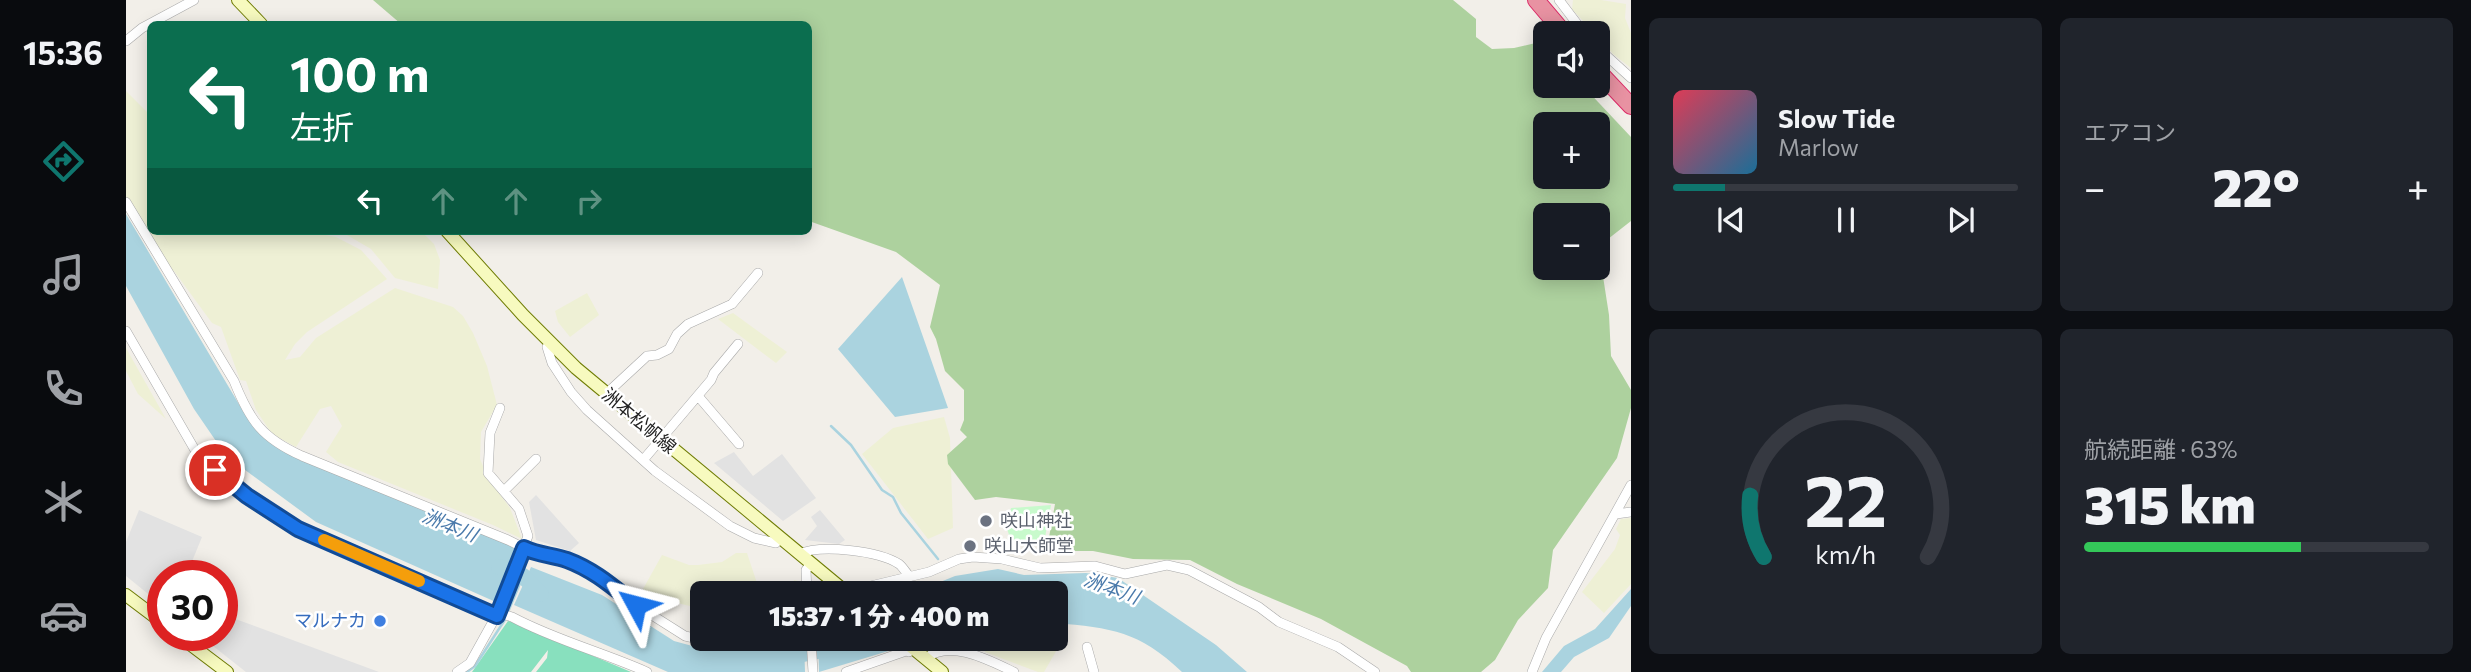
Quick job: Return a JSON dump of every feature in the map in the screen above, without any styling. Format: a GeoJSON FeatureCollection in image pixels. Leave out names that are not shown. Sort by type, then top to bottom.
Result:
{"type":"FeatureCollection","features":[{"type":"Feature","properties":{"kind":"highway"},"geometry":{"type":"LineString","coordinates":[[1536,0],[1554,21]]}},
{"type":"Feature","properties":{"kind":"highway"},"geometry":{"type":"LineString","coordinates":[[1610,84],[1631,106]]}},
{"type":"Feature","properties":{"kind":"main road"},"geometry":{"type":"LineString","coordinates":[[238,0],[258,21]]}},
{"type":"Feature","properties":{"kind":"main road","name":"洲本松帆線"},"geometry":{"type":"LineString","coordinates":[[451,235],[550,344],[606,394],[834,581]]}},
{"type":"Feature","properties":{"kind":"main road"},"geometry":{"type":"LineString","coordinates":[[126,595],[147,611]]}},
{"type":"Feature","properties":{"kind":"main road"},"geometry":{"type":"LineString","coordinates":[[199,651],[227,672]]}},
{"type":"Feature","properties":{"kind":"main road"},"geometry":{"type":"LineString","coordinates":[[914,651],[942,672]]}},
{"type":"Feature","properties":{"kind":"street"},"geometry":{"type":"LineString","coordinates":[[155,21],[194,0]]}},
{"type":"Feature","properties":{"kind":"street"},"geometry":{"type":"LineString","coordinates":[[1559,0],[1575,21]]}},
{"type":"Feature","properties":{"kind":"street"},"geometry":{"type":"LineString","coordinates":[[126,41],[147,25]]}},
{"type":"Feature","properties":{"kind":"street"},"geometry":{"type":"LineString","coordinates":[[1610,59],[1631,78]]}},
{"type":"Feature","properties":{"kind":"street"},"geometry":{"type":"LineString","coordinates":[[126,202],[234,381],[246,410],[264,434],[287,450],[524,550],[564,559],[592,570],[636,605],[690,637]]}},
{"type":"Feature","properties":{"kind":"street"},"geometry":{"type":"LineString","coordinates":[[606,394],[647,356],[669,349],[677,334],[688,324],[732,304],[758,273]]}},
{"type":"Feature","properties":{"kind":"street"},"geometry":{"type":"LineString","coordinates":[[126,331],[199,457],[247,496],[298,529],[647,672]]}},
{"type":"Feature","properties":{"kind":"street"},"geometry":{"type":"LineString","coordinates":[[550,344],[547,347],[552,363],[571,392],[587,410],[665,478],[730,526],[754,538],[776,543],[780,538]]}},
{"type":"Feature","properties":{"kind":"street"},"geometry":{"type":"LineString","coordinates":[[644,460],[738,344]]}},
{"type":"Feature","properties":{"kind":"street"},"geometry":{"type":"LineString","coordinates":[[698,396],[739,444]]}},
{"type":"Feature","properties":{"kind":"street"},"geometry":{"type":"LineString","coordinates":[[457,672],[470,663],[503,614],[524,550],[527,530],[519,509],[488,473],[490,433],[500,408]]}},
{"type":"Feature","properties":{"kind":"street"},"geometry":{"type":"LineString","coordinates":[[505,491],[536,459]]}},
{"type":"Feature","properties":{"kind":"street"},"geometry":{"type":"LineString","coordinates":[[1532,672],[1546,638],[1631,485]]}},
{"type":"Feature","properties":{"kind":"street"},"geometry":{"type":"LineString","coordinates":[[1616,514],[1631,512]]}},
{"type":"Feature","properties":{"kind":"street"},"geometry":{"type":"LineString","coordinates":[[800,554],[809,549],[855,551],[901,565],[910,577]]}},
{"type":"Feature","properties":{"kind":"street"},"geometry":{"type":"LineString","coordinates":[[893,581],[973,557],[1002,559],[1040,568],[1095,566],[1125,574],[1167,565],[1189,570],[1259,607],[1279,622],[1338,647],[1375,672]]}},
{"type":"Feature","properties":{"kind":"street"},"geometry":{"type":"LineString","coordinates":[[806,581],[806,570],[811,563]]}},
{"type":"Feature","properties":{"kind":"street"},"geometry":{"type":"LineString","coordinates":[[1087,648],[1094,672]]}},
{"type":"Feature","properties":{"kind":"street"},"geometry":{"type":"LineString","coordinates":[[926,659],[943,649],[991,661],[1014,672]]}},
{"type":"Feature","properties":{"kind":"street"},"geometry":{"type":"LineString","coordinates":[[812,651],[813,672]]}},
{"type":"Feature","properties":{"kind":"street"},"geometry":{"type":"LineString","coordinates":[[846,672],[906,651]]}},
{"type":"Feature","properties":{"kind":"green space"},"geometry":{"type":"Polygon","coordinates":[[[373,0],[1453,0],[1476,19],[1476,37],[1492,49],[1533,44],[1533,98],[1594,98],[1607,112],[1533,112],[1533,189],[1610,189],[1610,115],[1631,137],[1631,221],[1610,237],[1610,203],[1533,203],[1533,280],[1604,280],[1611,356],[1631,390],[1631,408],[1617,458],[1553,550],[1548,588],[1518,620],[1495,660],[1481,672],[1411,672],[1407,666],[1321,619],[1237,584],[1190,560],[1133,559],[1093,551],[1056,551],[1048,543],[1055,504],[996,497],[975,500],[948,464],[947,455],[967,437],[960,430],[964,420],[964,390],[945,371],[930,327],[940,285],[896,252],[812,222],[812,21],[398,21],[373,0]]]}},
{"type":"Feature","properties":{"kind":"green space"},"geometry":{"type":"Polygon","coordinates":[[[1573,0],[1601,0],[1626,4],[1625,18],[1631,33],[1631,68],[1610,51],[1610,21],[1583,21],[1572,9],[1573,0]]]}},
{"type":"Feature","properties":{"kind":"green space"},"geometry":{"type":"Polygon","coordinates":[[[126,91],[147,112],[147,235],[326,235],[336,237],[361,250],[387,279],[307,332],[285,360],[300,357],[316,338],[395,288],[453,307],[463,316],[473,333],[487,366],[497,405],[481,432],[480,459],[488,478],[510,508],[522,539],[338,462],[326,452],[342,426],[331,406],[320,409],[296,447],[272,434],[256,410],[246,381],[240,380],[221,327],[212,323],[174,271],[167,270],[126,206],[126,91]]]}},
{"type":"Feature","properties":{"kind":"green space"},"geometry":{"type":"Polygon","coordinates":[[[347,235],[425,235],[434,244],[440,260],[438,289],[395,278],[371,249],[347,235]]]}},
{"type":"Feature","properties":{"kind":"green space"},"geometry":{"type":"Polygon","coordinates":[[[587,293],[599,315],[570,337],[558,322],[555,311],[587,293]]]}},
{"type":"Feature","properties":{"kind":"green space"},"geometry":{"type":"Polygon","coordinates":[[[733,313],[787,352],[776,363],[718,319],[733,313]]]}},
{"type":"Feature","properties":{"kind":"green space"},"geometry":{"type":"Polygon","coordinates":[[[126,348],[166,419],[138,394],[126,371],[126,348]]]}},
{"type":"Feature","properties":{"kind":"green space"},"geometry":{"type":"Polygon","coordinates":[[[944,417],[950,438],[953,528],[928,539],[862,454],[893,428],[944,417]]]}},
{"type":"Feature","properties":{"kind":"green space"},"geometry":{"type":"Polygon","coordinates":[[[1051,505],[1044,543],[1032,546],[1012,543],[1007,529],[1011,508],[1051,505]]]}},
{"type":"Feature","properties":{"kind":"green space"},"geometry":{"type":"Polygon","coordinates":[[[1631,518],[1631,584],[1604,613],[1582,592],[1615,549],[1620,535],[1616,529],[1621,519],[1631,518]]]}},
{"type":"Feature","properties":{"kind":"green space"},"geometry":{"type":"Polygon","coordinates":[[[736,553],[747,553],[756,581],[690,581],[690,606],[657,598],[643,589],[662,555],[689,565],[722,562],[736,553]]]}},
{"type":"Feature","properties":{"kind":"green space"},"geometry":{"type":"Polygon","coordinates":[[[508,621],[631,672],[536,672],[547,658],[548,650],[531,672],[472,672],[508,621]]]}},
{"type":"Feature","properties":{"kind":"green space"},"geometry":{"type":"Polygon","coordinates":[[[985,651],[1056,651],[1044,672],[985,651]]]}},
{"type":"Feature","properties":{"kind":"shaded area"},"geometry":{"type":"Polygon","coordinates":[[[734,452],[753,476],[782,454],[816,498],[783,521],[714,463],[734,452]]]}},
{"type":"Feature","properties":{"kind":"shaded area"},"geometry":{"type":"Polygon","coordinates":[[[536,495],[579,543],[570,551],[536,540],[529,502],[536,495]]]}},
{"type":"Feature","properties":{"kind":"shaded area"},"geometry":{"type":"Polygon","coordinates":[[[139,510],[202,537],[193,560],[147,560],[147,593],[126,576],[126,542],[139,510]]]}},
{"type":"Feature","properties":{"kind":"shaded area"},"geometry":{"type":"Polygon","coordinates":[[[820,510],[845,540],[839,544],[805,540],[817,526],[811,517],[820,510]]]}},
{"type":"Feature","properties":{"kind":"shaded area"},"geometry":{"type":"Polygon","coordinates":[[[238,620],[379,672],[246,672],[219,651],[238,651],[238,620]]]}},
{"type":"Feature","properties":{"kind":"water"},"geometry":{"type":"Polygon","coordinates":[[[126,214],[243,411],[258,431],[284,451],[520,549],[498,603],[316,522],[237,464],[218,444],[194,409],[126,286],[126,214]]]}},
{"type":"Feature","properties":{"kind":"water"},"geometry":{"type":"Polygon","coordinates":[[[902,277],[948,408],[895,417],[838,349],[902,277]]]}},
{"type":"Feature","properties":{"kind":"water"},"geometry":{"type":"Polygon","coordinates":[[[531,567],[602,595],[674,641],[690,645],[690,651],[804,651],[805,672],[668,672],[514,605],[531,567]]]}},
{"type":"Feature","properties":{"kind":"water"},"geometry":{"type":"Polygon","coordinates":[[[998,569],[1024,575],[1086,573],[1118,578],[1216,645],[1247,672],[1182,672],[1152,648],[1124,634],[1068,624],[1068,581],[943,581],[955,576],[998,569]]]}},
{"type":"Feature","properties":{"kind":"water"},"geometry":{"type":"Polygon","coordinates":[[[1631,589],[1631,606],[1609,638],[1574,657],[1561,672],[1542,672],[1564,646],[1595,629],[1631,589]]]}},
{"type":"Feature","properties":{"kind":"water"},"geometry":{"type":"Polygon","coordinates":[[[818,651],[888,651],[819,672],[818,651]]]}},
{"type":"Feature","properties":{"kind":"waterway"},"geometry":{"type":"LineString","coordinates":[[831,426],[851,445],[882,490],[893,497],[901,513],[938,559]]}},
{"type":"Feature","properties":{"kind":"waterway","name":"洲本川"},"geometry":{"type":"LineString","coordinates":[[499,567],[523,576],[541,594]]}},
{"type":"Feature","properties":{"kind":"waterway"},"geometry":{"type":"LineString","coordinates":[[508,612],[523,576]]}},
{"type":"Feature","properties":{"kind":"waterway"},"geometry":{"type":"LineString","coordinates":[[467,672],[475,666],[506,618]]}},
{"type":"Feature","properties":{"kind":"waterway","name":"洲本川"},"geometry":{"type":"LineString","coordinates":[[784,658],[818,651]]}},
{"type":"Feature","properties":{"kind":"slow traffic"},"geometry":{"type":"LineString","coordinates":[[324,540],[419,581]]}},
{"type":"Feature","properties":{"kind":"place","name":"咲山神社"},"geometry":{"type":"Point","coordinates":[986,521]}},
{"type":"Feature","properties":{"kind":"place","name":"咲山大師堂"},"geometry":{"type":"Point","coordinates":[970,546]}},
{"type":"Feature","properties":{"kind":"place","name":"マルナカ"},"geometry":{"type":"Point","coordinates":[380,621]}},
{"type":"Feature","properties":{"kind":"route"},"geometry":{"type":"LineString","coordinates":[[215,470],[247,496],[298,529],[497,616],[524,548],[592,570],[636,605]]}}]}
